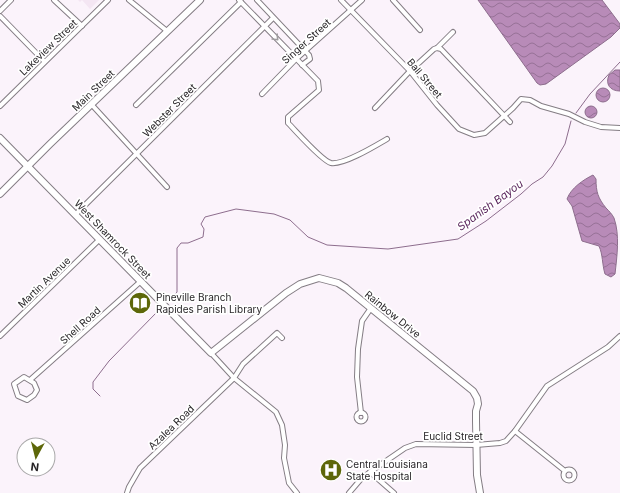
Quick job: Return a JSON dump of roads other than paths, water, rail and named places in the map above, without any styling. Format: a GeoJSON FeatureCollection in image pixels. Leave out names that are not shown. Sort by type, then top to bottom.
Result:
{"type":"FeatureCollection","features":[{"type":"Feature","properties":{"kind":"street"},"geometry":{"type":"LineString","coordinates":[[0,11],[11,0]]}},
{"type":"Feature","properties":{"kind":"street"},"geometry":{"type":"LineString","coordinates":[[54,0],[82,26]]}},
{"type":"Feature","properties":{"kind":"street","name":"Lakeview Street"},"geometry":{"type":"LineString","coordinates":[[0,106],[44,61],[108,0]]}},
{"type":"Feature","properties":{"kind":"street"},"geometry":{"type":"LineString","coordinates":[[129,0],[168,31]]}},
{"type":"Feature","properties":{"kind":"street","name":"Main Street"},"geometry":{"type":"LineString","coordinates":[[0,194],[200,0]]}},
{"type":"Feature","properties":{"kind":"street"},"geometry":{"type":"LineString","coordinates":[[257,0],[309,55],[310,59],[302,65]]}},
{"type":"Feature","properties":{"kind":"street","name":"Ball Street"},"geometry":{"type":"LineString","coordinates":[[341,0],[410,71],[437,105],[459,129],[474,135],[485,133],[521,99],[530,100],[541,106],[569,114],[585,122],[620,128]]}},
{"type":"Feature","properties":{"kind":"street","name":"Singer Street"},"geometry":{"type":"LineString","coordinates":[[262,94],[296,59],[362,0]]}},
{"type":"Feature","properties":{"kind":"street"},"geometry":{"type":"LineString","coordinates":[[393,0],[420,30]]}},
{"type":"Feature","properties":{"kind":"street"},"geometry":{"type":"LineString","coordinates":[[136,104],[240,1],[318,81],[319,90],[288,117],[288,123],[323,158],[331,163],[340,162],[360,155],[387,139]]}},
{"type":"Feature","properties":{"kind":"street"},"geometry":{"type":"LineString","coordinates":[[0,16],[44,61]]}},
{"type":"Feature","properties":{"kind":"street","name":"Webster Street"},"geometry":{"type":"LineString","coordinates":[[76,214],[273,18]]}},
{"type":"Feature","properties":{"kind":"street"},"geometry":{"type":"LineString","coordinates":[[375,108],[410,71],[453,32]]}},
{"type":"Feature","properties":{"kind":"street"},"geometry":{"type":"LineString","coordinates":[[437,48],[441,49],[510,122]]}},
{"type":"Feature","properties":{"kind":"street"},"geometry":{"type":"LineString","coordinates":[[92,105],[166,187]]}},
{"type":"Feature","properties":{"kind":"street","name":"West Shamrock Street"},"geometry":{"type":"LineString","coordinates":[[0,138],[76,214],[234,378],[276,412],[282,425],[285,445],[284,458],[289,483],[297,493]]}},
{"type":"Feature","properties":{"kind":"street","name":"Martin Avenue"},"geometry":{"type":"LineString","coordinates":[[0,336],[100,239]]}},
{"type":"Feature","properties":{"kind":"street","name":"Rainbow Drive"},"geometry":{"type":"LineString","coordinates":[[211,353],[286,293],[300,284],[319,278],[338,283],[473,391],[478,398],[476,445],[477,475],[480,493]]}},
{"type":"Feature","properties":{"kind":"street","name":"Shell Road"},"geometry":{"type":"LineString","coordinates":[[30,380],[140,282]]}},
{"type":"Feature","properties":{"kind":"street"},"geometry":{"type":"LineString","coordinates":[[361,413],[357,376],[358,349],[362,321],[371,308]]}},
{"type":"Feature","properties":{"kind":"street","name":"Azalea Road"},"geometry":{"type":"LineString","coordinates":[[127,493],[140,468],[234,378],[243,364],[277,333],[282,338]]}},
{"type":"Feature","properties":{"kind":"street","name":"Euclid Street"},"geometry":{"type":"LineString","coordinates":[[349,493],[361,479],[370,472],[405,448],[416,444],[476,445],[506,441],[515,431],[547,386],[608,347],[620,336]]}},
{"type":"Feature","properties":{"kind":"street"},"geometry":{"type":"LineString","coordinates":[[24,377],[30,380],[37,390],[34,396],[27,400],[18,396],[14,384],[24,377]]}},
{"type":"Feature","properties":{"kind":"street"},"geometry":{"type":"LineString","coordinates":[[515,431],[565,471]]}},
{"type":"Feature","properties":{"kind":"street"},"geometry":{"type":"LineString","coordinates":[[370,472],[394,493]]}},
{"type":"Feature","properties":{"kind":"water"},"geometry":{"type":"Polygon","coordinates":[[[478,0],[602,0],[620,24],[620,28],[611,37],[546,84],[540,85],[537,83],[478,0]]]}},
{"type":"Feature","properties":{"kind":"water"},"geometry":{"type":"Polygon","coordinates":[[[615,70],[620,70],[620,91],[614,90],[608,84],[609,75],[615,70]]]}},
{"type":"Feature","properties":{"kind":"water"},"geometry":{"type":"Polygon","coordinates":[[[600,88],[606,88],[610,92],[610,98],[606,102],[600,102],[596,98],[596,92],[600,88]]]}},
{"type":"Feature","properties":{"kind":"water"},"geometry":{"type":"Polygon","coordinates":[[[591,106],[595,108],[597,112],[595,116],[591,118],[587,116],[585,112],[587,108],[591,106]]]}},
{"type":"Feature","properties":{"kind":"water"},"geometry":{"type":"Polygon","coordinates":[[[593,175],[596,179],[596,188],[599,198],[613,217],[616,225],[618,246],[617,260],[615,274],[611,277],[605,274],[599,246],[582,241],[572,206],[567,199],[571,191],[585,179],[593,175]]]}},
{"type":"Feature","properties":{"kind":"waterway","name":"Spanish Bayou"},"geometry":{"type":"LineString","coordinates":[[576,113],[590,94],[620,62]]}},
{"type":"Feature","properties":{"kind":"waterway","name":"Spanish Bayou"},"geometry":{"type":"LineString","coordinates":[[173,297],[177,292],[177,248],[181,243],[188,243],[203,237],[204,229],[201,224],[205,217],[236,209],[274,214],[290,220],[308,237],[327,245],[388,249],[458,239],[486,221],[543,177],[552,166],[565,144],[571,121]]}},
{"type":"Feature","properties":{"kind":"waterway","name":"Spanish Bayou"},"geometry":{"type":"LineString","coordinates":[[100,396],[93,389],[93,382],[109,361],[158,311]]}},
{"type":"Feature","properties":{"kind":"place","name":"Pineville Branch Rapides Parish Library"},"geometry":{"type":"Point","coordinates":[140,303]}},
{"type":"Feature","properties":{"kind":"place","name":"Central Louisiana State Hospital"},"geometry":{"type":"Point","coordinates":[331,470]}}]}
